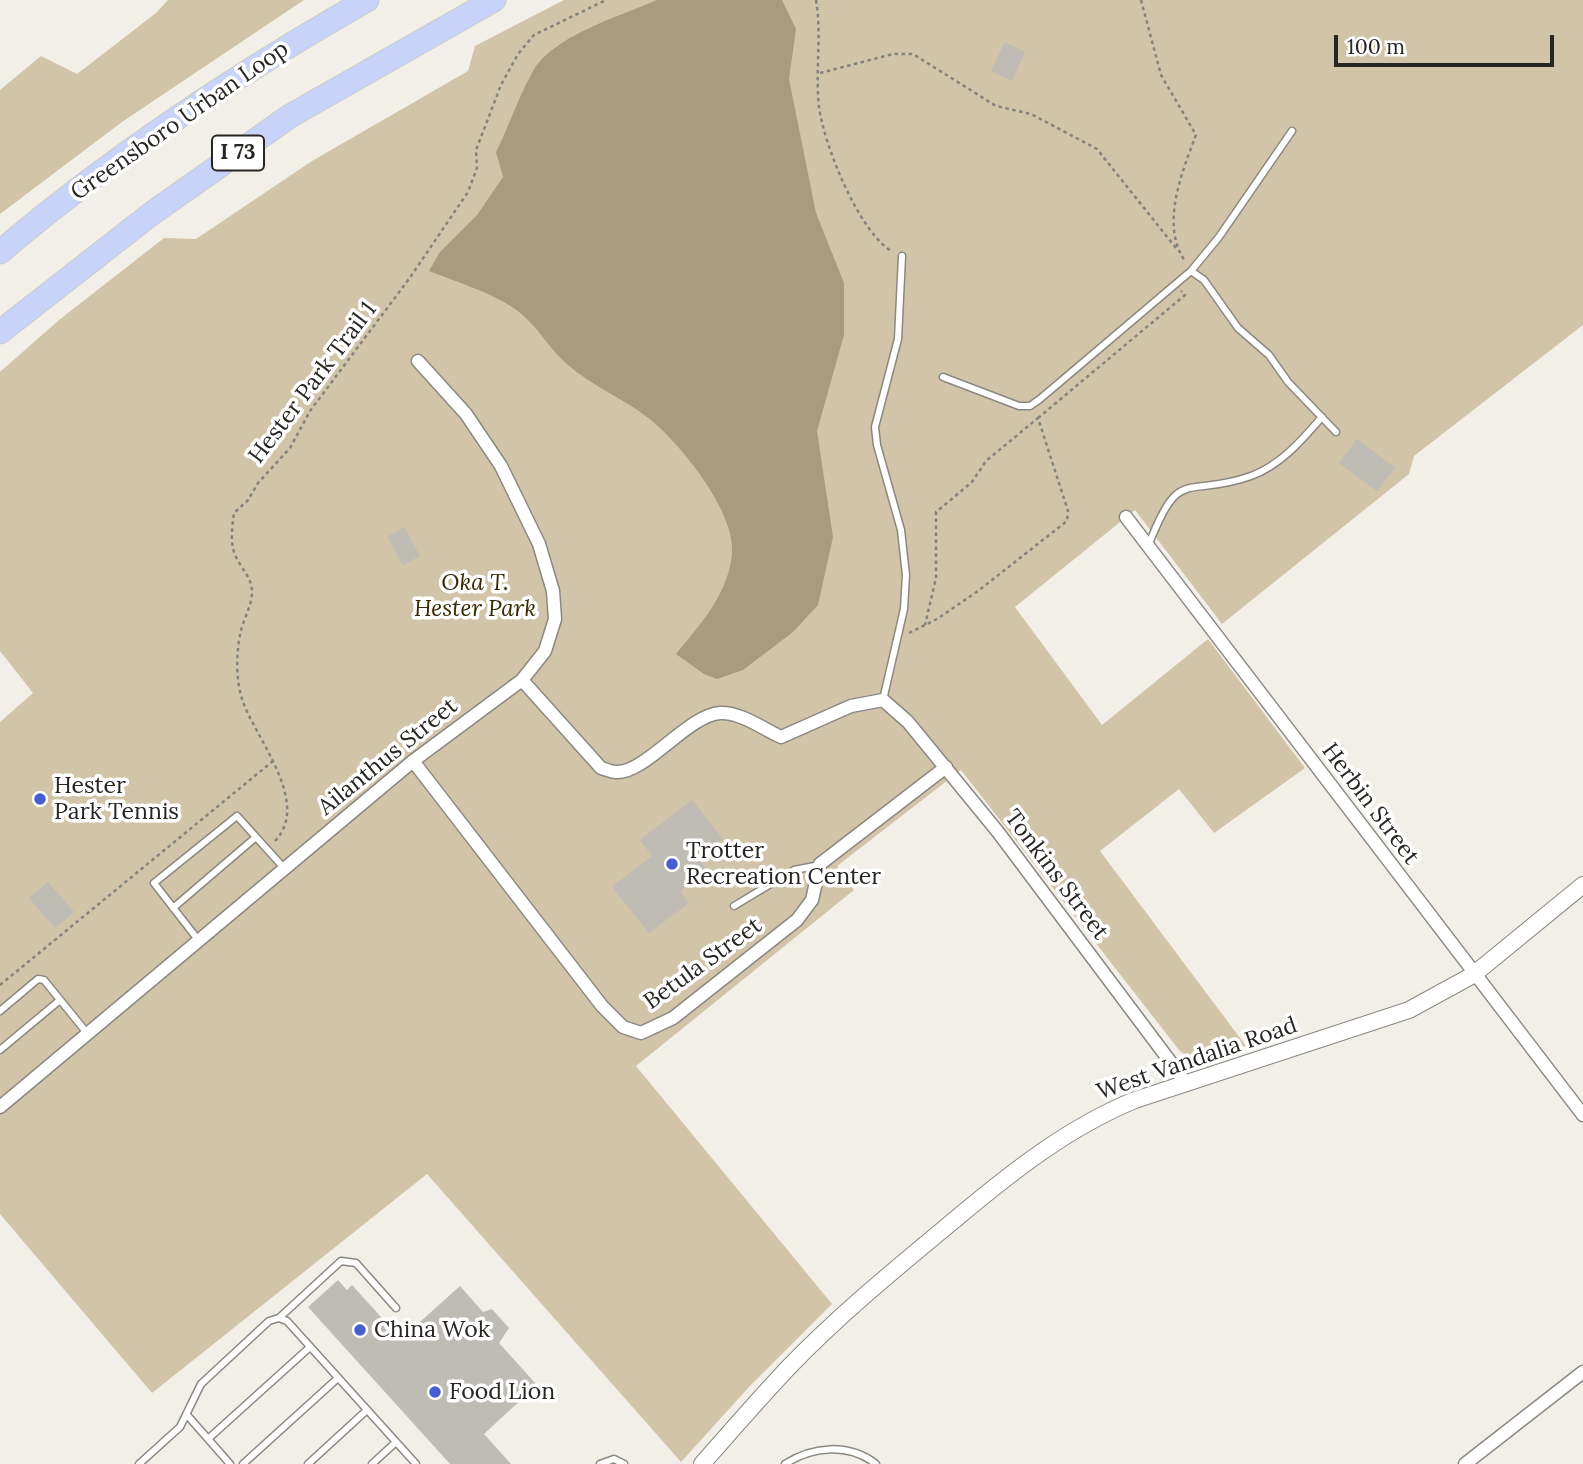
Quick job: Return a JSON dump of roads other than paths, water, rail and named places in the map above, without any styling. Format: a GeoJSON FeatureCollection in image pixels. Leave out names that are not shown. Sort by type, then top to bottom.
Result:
{"type":"FeatureCollection","features":[{"type":"Feature","properties":{"kind":"highway","name":"Greensboro Urban Loop"},"geometry":{"type":"LineString","coordinates":[[0,252],[137,146],[294,42],[367,0]]}},
{"type":"Feature","properties":{"kind":"highway","name":"I 73"},"geometry":{"type":"LineString","coordinates":[[0,332],[151,214],[290,116],[494,0]]}},
{"type":"Feature","properties":{"kind":"street","name":"Ailanthus Street"},"geometry":{"type":"LineString","coordinates":[[0,1107],[413,761],[522,680],[545,652],[555,619],[547,566],[501,466],[466,414],[418,361]]}},
{"type":"Feature","properties":{"kind":"street","name":"Herbin Street"},"geometry":{"type":"LineString","coordinates":[[1126,517],[1583,1115]]}},
{"type":"Feature","properties":{"kind":"street"},"geometry":{"type":"LineString","coordinates":[[522,680],[600,768],[618,772],[636,765],[695,724],[718,713],[736,715],[781,737],[851,706],[883,700]]}},
{"type":"Feature","properties":{"kind":"street","name":"Tonkins Street"},"geometry":{"type":"LineString","coordinates":[[883,700],[908,722],[946,768],[1187,1084]]}},
{"type":"Feature","properties":{"kind":"street","name":"Betula Street"},"geometry":{"type":"LineString","coordinates":[[413,761],[602,1006],[623,1027],[641,1033],[673,1018],[797,920],[812,900],[820,864]]}},
{"type":"Feature","properties":{"kind":"street"},"geometry":{"type":"LineString","coordinates":[[820,864],[946,768]]}},
{"type":"Feature","properties":{"kind":"street","name":"West Vandalia Road"},"geometry":{"type":"LineString","coordinates":[[702,1464],[789,1367],[885,1277],[990,1190],[1061,1137],[1099,1114],[1409,1010],[1474,975],[1583,885]]}},
{"type":"Feature","properties":{"kind":"street"},"geometry":{"type":"LineString","coordinates":[[1465,1464],[1583,1372]]}},
{"type":"Feature","properties":{"kind":"lane"},"geometry":{"type":"LineString","coordinates":[[943,377],[1009,404],[1030,405],[1191,271],[1219,237],[1292,131]]}},
{"type":"Feature","properties":{"kind":"lane"},"geometry":{"type":"LineString","coordinates":[[883,700],[904,609],[906,575],[901,530],[877,445],[876,427],[898,339],[902,256]]}},
{"type":"Feature","properties":{"kind":"lane"},"geometry":{"type":"LineString","coordinates":[[1191,271],[1204,280],[1238,328],[1269,355],[1288,382],[1336,432]]}},
{"type":"Feature","properties":{"kind":"lane"},"geometry":{"type":"LineString","coordinates":[[1148,546],[1160,512],[1177,493],[1193,486],[1252,476],[1290,453],[1321,417]]}},
{"type":"Feature","properties":{"kind":"lane"},"geometry":{"type":"LineString","coordinates":[[199,941],[154,883],[237,816],[284,868]]}},
{"type":"Feature","properties":{"kind":"lane"},"geometry":{"type":"LineString","coordinates":[[173,908],[256,837]]}},
{"type":"Feature","properties":{"kind":"lane"},"geometry":{"type":"LineString","coordinates":[[734,906],[793,870],[820,864]]}},
{"type":"Feature","properties":{"kind":"lane"},"geometry":{"type":"LineString","coordinates":[[0,1011],[38,979],[44,980],[88,1034]]}},
{"type":"Feature","properties":{"kind":"lane"},"geometry":{"type":"LineString","coordinates":[[0,1050],[60,1000]]}},
{"type":"Feature","properties":{"kind":"lane"},"geometry":{"type":"LineString","coordinates":[[139,1464],[180,1427],[201,1384],[341,1261],[356,1263],[396,1308]]}},
{"type":"Feature","properties":{"kind":"lane"},"geometry":{"type":"LineString","coordinates":[[279,1318],[287,1321],[416,1464]]}},
{"type":"Feature","properties":{"kind":"lane"},"geometry":{"type":"LineString","coordinates":[[208,1439],[310,1347]]}},
{"type":"Feature","properties":{"kind":"lane"},"geometry":{"type":"LineString","coordinates":[[243,1464],[338,1378]]}},
{"type":"Feature","properties":{"kind":"lane"},"geometry":{"type":"LineString","coordinates":[[308,1464],[367,1410]]}},
{"type":"Feature","properties":{"kind":"lane"},"geometry":{"type":"LineString","coordinates":[[187,1415],[230,1464]]}},
{"type":"Feature","properties":{"kind":"lane"},"geometry":{"type":"LineString","coordinates":[[372,1464],[396,1442]]}},
{"type":"Feature","properties":{"kind":"lane"},"geometry":{"type":"LineString","coordinates":[[785,1464],[816,1450],[839,1449],[869,1458],[876,1464]]}},
{"type":"Feature","properties":{"kind":"lane"},"geometry":{"type":"LineString","coordinates":[[600,1464],[614,1459],[624,1464]]}},
{"type":"Feature","properties":{"kind":"place","name":"Hester Park Tennis"},"geometry":{"type":"Point","coordinates":[40,799]}},
{"type":"Feature","properties":{"kind":"place","name":"Trotter Recreation Center"},"geometry":{"type":"Point","coordinates":[672,864]}},
{"type":"Feature","properties":{"kind":"place","name":"China Wok"},"geometry":{"type":"Point","coordinates":[360,1330]}},
{"type":"Feature","properties":{"kind":"place","name":"Food Lion"},"geometry":{"type":"Point","coordinates":[435,1392]}},
{"type":"Feature","properties":{"kind":"park label","name":"Oka T. Hester Park"},"geometry":{"type":"Point","coordinates":[475,596]}}]}
